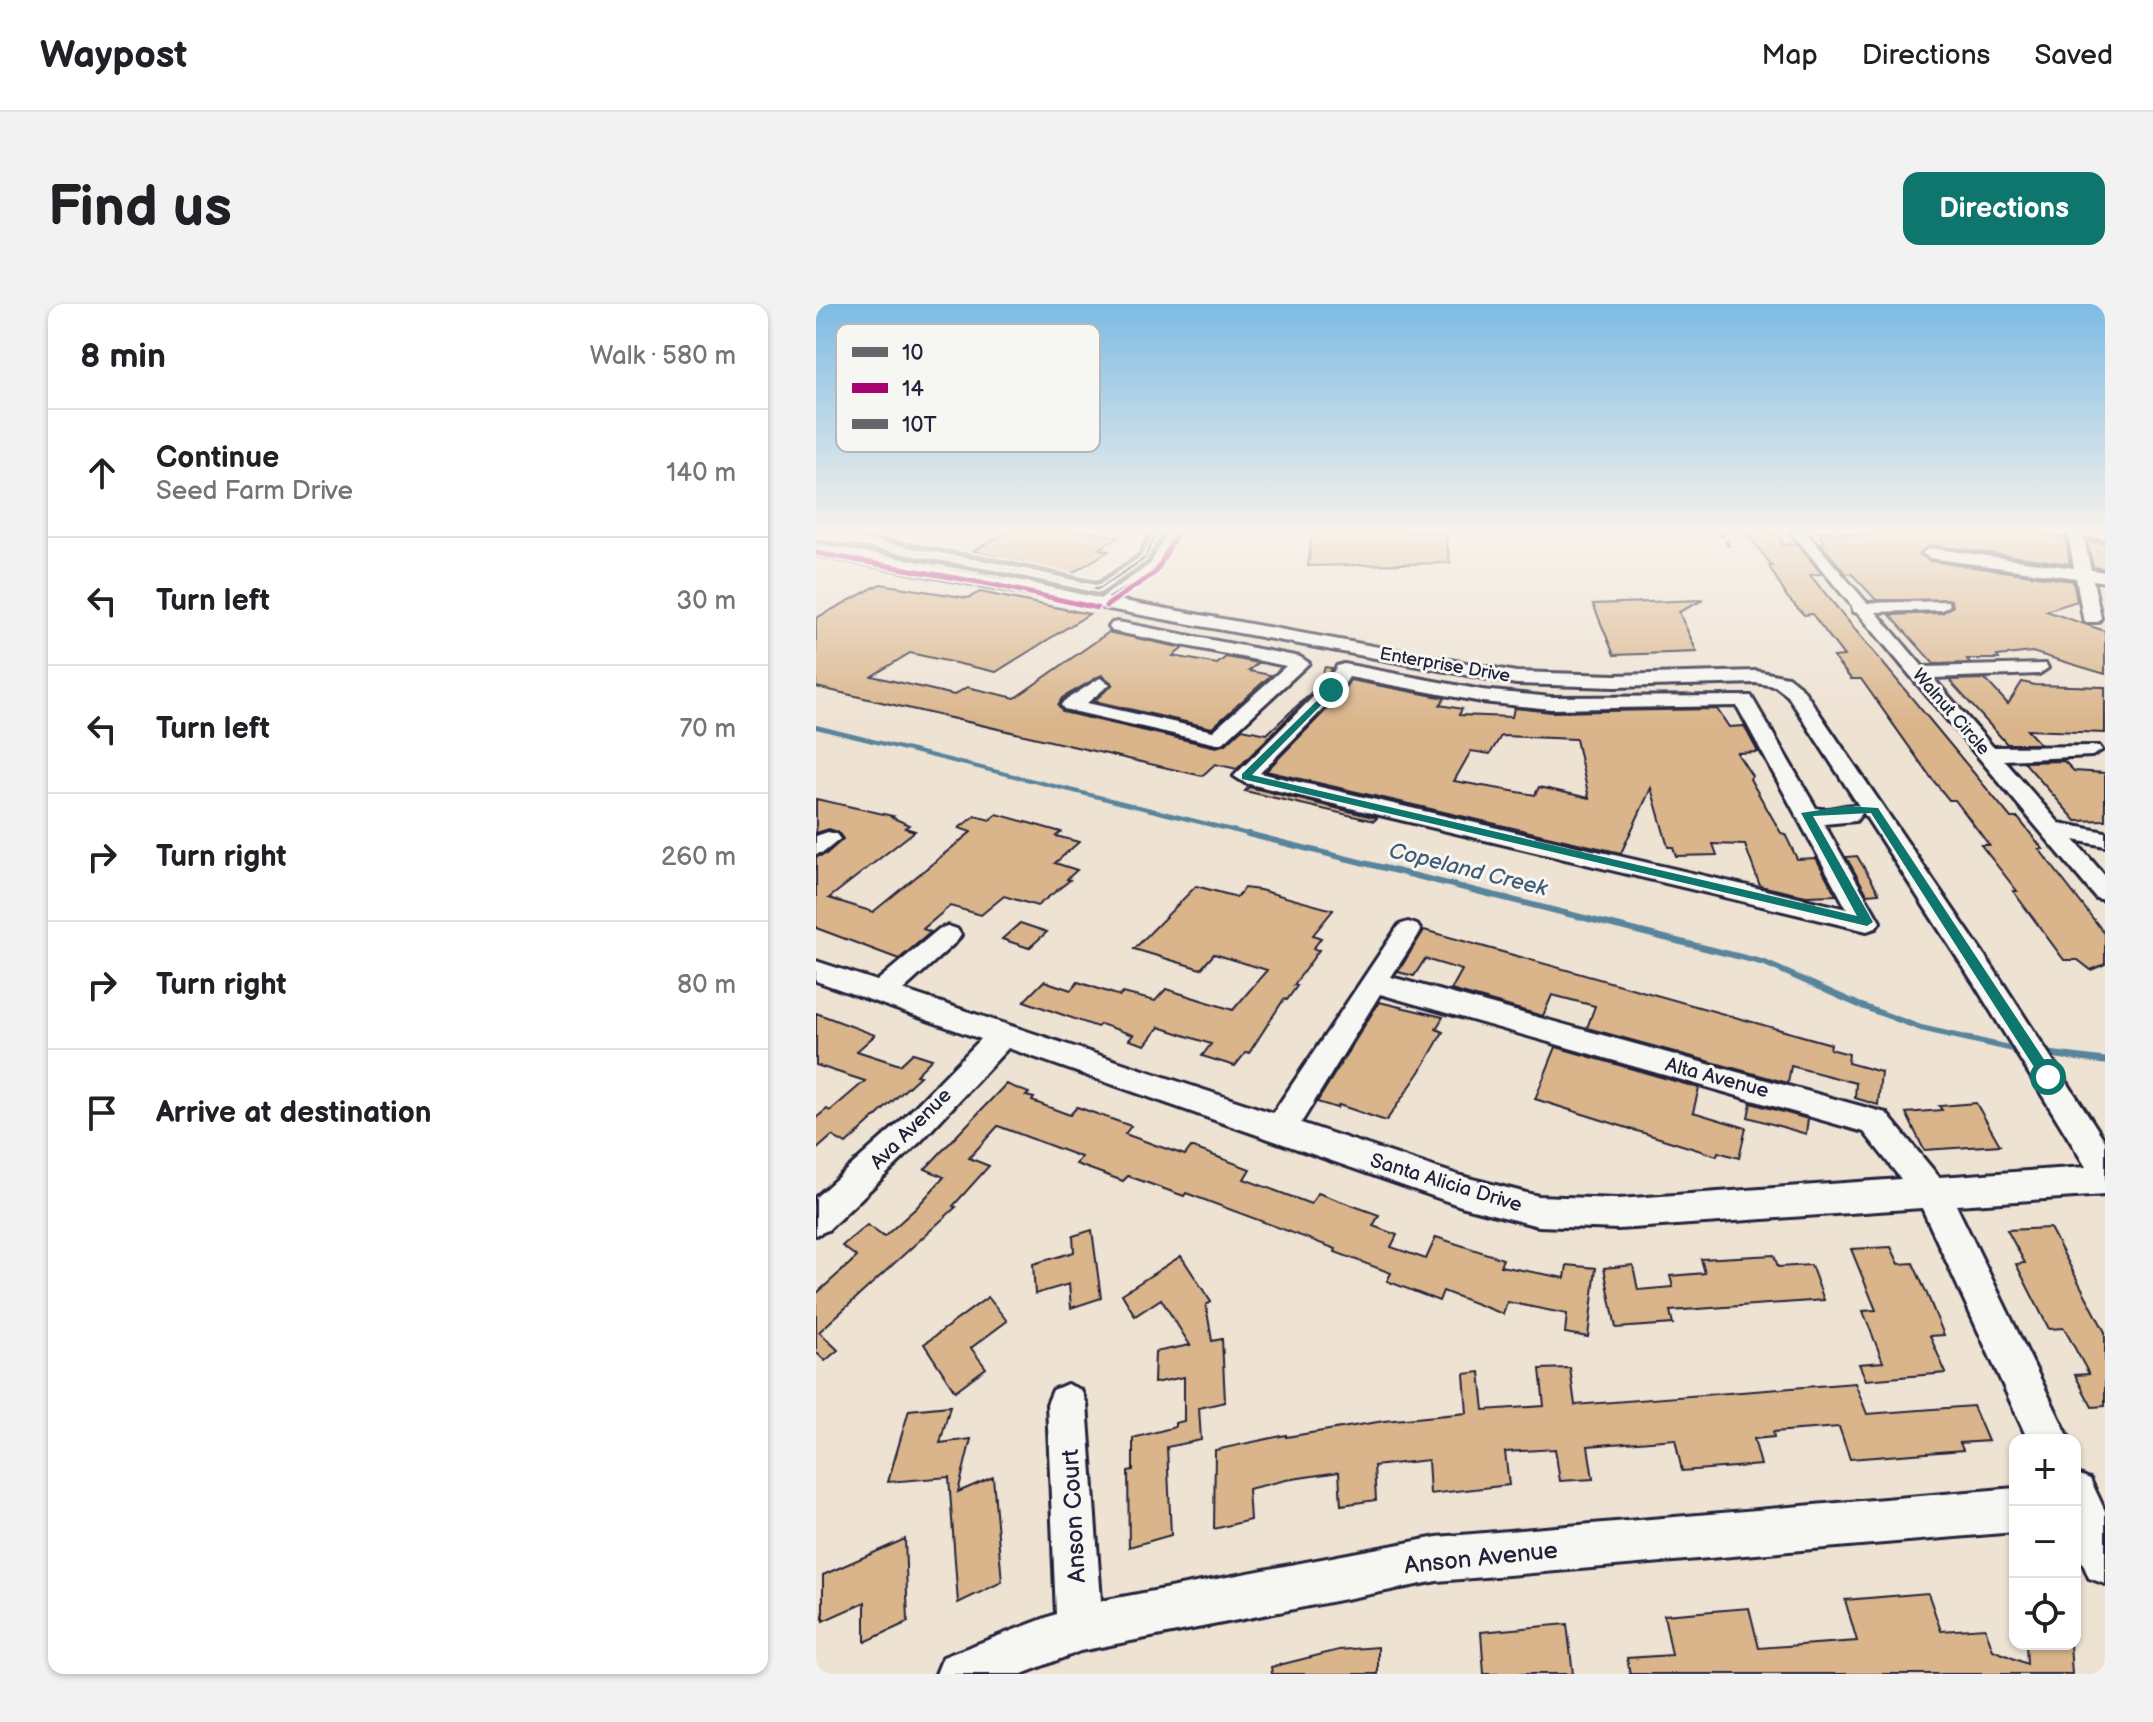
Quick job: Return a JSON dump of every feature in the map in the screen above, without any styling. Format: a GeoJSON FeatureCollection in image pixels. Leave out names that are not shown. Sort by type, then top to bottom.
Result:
{"type":"FeatureCollection","features":[{"type":"Feature","properties":{"kind":"street","name":"Enterprise Drive"},"geometry":{"type":"LineString","coordinates":[[1073,595],[1234,627],[1488,686],[1756,677],[1781,681],[1795,692],[1863,811]]}},
{"type":"Feature","properties":{"kind":"street","name":"Enterprise Drive"},"geometry":{"type":"LineString","coordinates":[[1082,595],[1102,600]]}},
{"type":"Feature","properties":{"kind":"street"},"geometry":{"type":"LineString","coordinates":[[1102,600],[1109,595]]}},
{"type":"Feature","properties":{"kind":"street"},"geometry":{"type":"LineString","coordinates":[[1102,600],[1111,595]]}},
{"type":"Feature","properties":{"kind":"street","name":"Walnut Circle"},"geometry":{"type":"LineString","coordinates":[[1848,595],[2105,892]]}},
{"type":"Feature","properties":{"kind":"street"},"geometry":{"type":"LineString","coordinates":[[2087,595],[2092,618]]}},
{"type":"Feature","properties":{"kind":"street"},"geometry":{"type":"LineString","coordinates":[[1859,608],[1942,605]]}},
{"type":"Feature","properties":{"kind":"street"},"geometry":{"type":"LineString","coordinates":[[1100,684],[1071,705],[1217,738],[1300,663],[1118,627]]}},
{"type":"Feature","properties":{"kind":"street"},"geometry":{"type":"LineString","coordinates":[[1211,645],[1234,627]]}},
{"type":"Feature","properties":{"kind":"street"},"geometry":{"type":"LineString","coordinates":[[1917,673],[2039,668]]}},
{"type":"Feature","properties":{"kind":"street"},"geometry":{"type":"LineString","coordinates":[[1344,670],[1488,686],[1551,703],[1744,700],[1811,813],[1867,922],[1245,776],[1331,690],[1344,670]]}},
{"type":"Feature","properties":{"kind":"street"},"geometry":{"type":"LineString","coordinates":[[1987,754],[2092,750]]}},
{"type":"Feature","properties":{"kind":"street"},"geometry":{"type":"LineString","coordinates":[[1811,813],[1821,817],[1848,816],[1863,811],[2013,1022],[2105,1169]]}},
{"type":"Feature","properties":{"kind":"street"},"geometry":{"type":"LineString","coordinates":[[2049,828],[2105,839]]}},
{"type":"Feature","properties":{"kind":"street"},"geometry":{"type":"LineString","coordinates":[[1281,1128],[1408,931]]}},
{"type":"Feature","properties":{"kind":"street"},"geometry":{"type":"LineString","coordinates":[[881,994],[948,935]]}},
{"type":"Feature","properties":{"kind":"street","name":"Santa Alicia Drive"},"geometry":{"type":"LineString","coordinates":[[818,973],[1461,1191],[1538,1211],[1618,1214],[2105,1180]]}},
{"type":"Feature","properties":{"kind":"street","name":"Alta Avenue"},"geometry":{"type":"LineString","coordinates":[[1373,982],[1875,1122],[1933,1194],[2046,1434]]}},
{"type":"Feature","properties":{"kind":"street","name":"Ava Avenue"},"geometry":{"type":"LineString","coordinates":[[816,1219],[911,1131],[1003,1035]]}},
{"type":"Feature","properties":{"kind":"street","name":"Anson Court"},"geometry":{"type":"LineString","coordinates":[[1067,1404],[1080,1628]]}},
{"type":"Feature","properties":{"kind":"street"},"geometry":{"type":"LineString","coordinates":[[2078,1506],[2105,1562]]}},
{"type":"Feature","properties":{"kind":"street","name":"Anson Avenue"},"geometry":{"type":"LineString","coordinates":[[960,1674],[1080,1628],[1437,1559],[2009,1511]]}},
{"type":"Feature","properties":{"kind":"building"},"geometry":{"type":"Polygon","coordinates":[[[859,595],[949,595],[968,598],[995,595],[1089,614],[996,672],[910,653],[872,676],[954,695],[967,687],[1015,698],[1109,632],[1183,648],[1173,656],[1217,664],[1226,657],[1258,663],[1249,671],[1271,675],[1212,728],[1094,701],[1113,684],[1102,675],[1062,698],[1058,705],[1063,712],[1216,747],[1226,744],[1242,729],[1267,734],[1316,688],[1325,667],[1332,668],[1322,684],[1237,769],[1215,764],[1202,776],[816,687],[816,618],[859,595]]]}},
{"type":"Feature","properties":{"kind":"building"},"geometry":{"type":"Polygon","coordinates":[[[1826,595],[2011,818],[2018,818],[2043,849],[2039,849],[2105,934],[2105,964],[2091,970],[2078,960],[2064,960],[1981,845],[1989,845],[1955,800],[1949,800],[1932,779],[1861,679],[1851,679],[1833,657],[1844,656],[1812,614],[1804,615],[1787,597],[1826,595]]]}},
{"type":"Feature","properties":{"kind":"building"},"geometry":{"type":"Polygon","coordinates":[[[1871,595],[2076,595],[2077,601],[2046,611],[2105,631],[2105,674],[2032,652],[1997,656],[1999,659],[1967,659],[1970,663],[1934,664],[1890,615],[1942,613],[1953,606],[1951,600],[1876,600],[1871,595]]]}},
{"type":"Feature","properties":{"kind":"building"},"geometry":{"type":"Polygon","coordinates":[[[1703,600],[1679,612],[1697,652],[1614,655],[1593,604],[1703,600]]]}},
{"type":"Feature","properties":{"kind":"building"},"geometry":{"type":"Polygon","coordinates":[[[1985,679],[2008,704],[2022,682],[2105,687],[2105,733],[2027,730],[2040,744],[2007,744],[1949,680],[1985,679]]]}},
{"type":"Feature","properties":{"kind":"building"},"geometry":{"type":"Polygon","coordinates":[[[1350,680],[1445,698],[1440,705],[1462,709],[1459,715],[1512,717],[1514,708],[1551,712],[1717,709],[1729,727],[1744,726],[1758,752],[1737,753],[1752,776],[1750,779],[1797,859],[1816,858],[1836,895],[1806,896],[1760,886],[1745,845],[1713,844],[1717,855],[1676,856],[1673,847],[1668,847],[1651,788],[1621,853],[1266,771],[1340,696],[1350,680]],[[1501,736],[1490,754],[1471,751],[1454,781],[1535,795],[1539,787],[1589,798],[1576,739],[1501,736]]]}},
{"type":"Feature","properties":{"kind":"building"},"geometry":{"type":"Polygon","coordinates":[[[2064,761],[2074,771],[2105,773],[2105,820],[2076,821],[2024,762],[2064,761]]]}},
{"type":"Feature","properties":{"kind":"building"},"geometry":{"type":"Polygon","coordinates":[[[1249,787],[1377,818],[1374,821],[1245,791],[1249,787]]]}},
{"type":"Feature","properties":{"kind":"building"},"geometry":{"type":"Polygon","coordinates":[[[816,799],[893,816],[909,825],[905,828],[915,831],[829,898],[873,912],[971,832],[959,828],[975,816],[990,820],[997,814],[1061,832],[1056,836],[1079,842],[1055,863],[1077,870],[1067,879],[1070,880],[1037,906],[1004,896],[981,915],[950,906],[923,929],[931,932],[899,959],[816,928],[816,857],[826,854],[843,839],[838,832],[829,829],[816,833],[816,799]]]}},
{"type":"Feature","properties":{"kind":"building"},"geometry":{"type":"Polygon","coordinates":[[[1857,856],[1879,893],[1867,894],[1846,857],[1857,856]]]}},
{"type":"Feature","properties":{"kind":"building"},"geometry":{"type":"Polygon","coordinates":[[[1196,886],[1237,897],[1244,888],[1260,890],[1333,910],[1313,935],[1321,938],[1313,949],[1319,950],[1294,985],[1297,986],[1287,1000],[1284,999],[1249,1053],[1246,1052],[1235,1066],[1202,1056],[1211,1044],[1159,1027],[1145,1045],[1129,1040],[1133,1035],[1101,1024],[1097,1027],[1024,1001],[1044,981],[1071,990],[1078,982],[1120,996],[1123,993],[1155,1001],[1166,989],[1233,1010],[1267,970],[1214,954],[1201,969],[1134,949],[1196,886]]]}},
{"type":"Feature","properties":{"kind":"building"},"geometry":{"type":"Polygon","coordinates":[[[1020,923],[1047,932],[1029,948],[1002,939],[1020,923]]]}},
{"type":"Feature","properties":{"kind":"building"},"geometry":{"type":"Polygon","coordinates":[[[1424,930],[1831,1044],[1830,1049],[1849,1054],[1848,1063],[1881,1072],[1878,1105],[1855,1098],[1856,1083],[1791,1066],[1788,1083],[1587,1028],[1595,1006],[1552,995],[1543,1016],[1451,990],[1462,970],[1425,959],[1414,976],[1398,972],[1424,930]]]}},
{"type":"Feature","properties":{"kind":"building"},"geometry":{"type":"Polygon","coordinates":[[[1379,1002],[1443,1017],[1436,1029],[1443,1032],[1386,1121],[1339,1105],[1337,1108],[1317,1102],[1379,1002]]]}},
{"type":"Feature","properties":{"kind":"building"},"geometry":{"type":"Polygon","coordinates":[[[816,1013],[875,1035],[857,1051],[900,1065],[913,1053],[932,1059],[916,1075],[920,1076],[846,1144],[832,1136],[816,1150],[816,1118],[827,1109],[830,1111],[865,1081],[816,1065],[816,1013]]]}},
{"type":"Feature","properties":{"kind":"building"},"geometry":{"type":"Polygon","coordinates":[[[1556,1047],[1699,1088],[1693,1112],[1746,1128],[1739,1158],[1718,1152],[1717,1156],[1535,1099],[1556,1047]]]}},
{"type":"Feature","properties":{"kind":"building"},"geometry":{"type":"Polygon","coordinates":[[[1006,1084],[1029,1093],[1026,1096],[1034,1098],[1032,1101],[1070,1115],[1077,1107],[1131,1126],[1125,1134],[1158,1146],[1185,1155],[1191,1147],[1250,1169],[1244,1179],[1311,1204],[1318,1193],[1379,1215],[1373,1226],[1397,1235],[1391,1247],[1426,1259],[1436,1237],[1503,1259],[1500,1266],[1565,1278],[1567,1265],[1596,1268],[1588,1337],[1565,1333],[1567,1314],[1507,1302],[1503,1314],[1443,1291],[1439,1301],[1387,1281],[1391,1273],[1335,1252],[1336,1249],[1186,1193],[1184,1196],[1128,1176],[1123,1181],[1076,1164],[1081,1157],[998,1126],[969,1158],[989,1166],[953,1206],[956,1207],[819,1332],[838,1350],[825,1361],[816,1352],[816,1294],[857,1257],[842,1246],[867,1225],[884,1237],[916,1208],[944,1177],[925,1169],[1006,1084]]]}},
{"type":"Feature","properties":{"kind":"building"},"geometry":{"type":"Polygon","coordinates":[[[1751,1103],[1808,1119],[1806,1134],[1748,1117],[1751,1103]]]}},
{"type":"Feature","properties":{"kind":"building"},"geometry":{"type":"Polygon","coordinates":[[[1976,1103],[2000,1145],[1924,1150],[1906,1113],[1942,1110],[1939,1106],[1976,1103]]]}},
{"type":"Feature","properties":{"kind":"building"},"geometry":{"type":"Polygon","coordinates":[[[2050,1228],[2105,1332],[2105,1406],[2092,1407],[2075,1375],[2089,1374],[2064,1328],[2049,1329],[2016,1264],[2025,1263],[2007,1230],[2050,1228]]]}},
{"type":"Feature","properties":{"kind":"building"},"geometry":{"type":"Polygon","coordinates":[[[1092,1230],[1101,1298],[1071,1308],[1069,1284],[1035,1294],[1033,1264],[1074,1252],[1073,1236],[1092,1230]]]}},
{"type":"Feature","properties":{"kind":"building"},"geometry":{"type":"Polygon","coordinates":[[[1891,1247],[1899,1264],[1913,1263],[1927,1294],[1944,1335],[1930,1336],[1946,1373],[1866,1380],[1859,1364],[1883,1362],[1863,1311],[1876,1310],[1851,1249],[1891,1247]]]}},
{"type":"Feature","properties":{"kind":"building"},"geometry":{"type":"Polygon","coordinates":[[[1774,1255],[1778,1267],[1811,1265],[1824,1300],[1670,1311],[1673,1324],[1616,1328],[1604,1268],[1633,1265],[1638,1290],[1673,1287],[1670,1276],[1705,1273],[1701,1259],[1774,1255]]]}},
{"type":"Feature","properties":{"kind":"building"},"geometry":{"type":"Polygon","coordinates":[[[1181,1256],[1211,1302],[1206,1305],[1212,1341],[1222,1339],[1225,1402],[1199,1408],[1201,1440],[1167,1447],[1171,1535],[1129,1547],[1128,1471],[1133,1470],[1133,1438],[1175,1427],[1175,1423],[1184,1421],[1184,1377],[1154,1383],[1155,1352],[1190,1345],[1161,1299],[1135,1316],[1122,1294],[1181,1256]]]}},
{"type":"Feature","properties":{"kind":"building"},"geometry":{"type":"Polygon","coordinates":[[[988,1297],[1007,1321],[971,1348],[986,1368],[955,1391],[924,1344],[988,1297]]]}},
{"type":"Feature","properties":{"kind":"building"},"geometry":{"type":"Polygon","coordinates":[[[1570,1368],[1575,1405],[1855,1383],[1867,1414],[1973,1406],[1988,1441],[1960,1443],[1963,1450],[1850,1459],[1839,1427],[1773,1432],[1774,1437],[1754,1439],[1761,1465],[1682,1471],[1675,1439],[1588,1446],[1593,1479],[1560,1481],[1555,1449],[1505,1452],[1509,1485],[1430,1494],[1428,1460],[1374,1466],[1376,1500],[1341,1505],[1339,1472],[1286,1480],[1248,1489],[1250,1520],[1214,1529],[1215,1450],[1286,1435],[1467,1413],[1464,1374],[1480,1372],[1484,1410],[1544,1406],[1540,1369],[1570,1368]]]}},
{"type":"Feature","properties":{"kind":"building"},"geometry":{"type":"Polygon","coordinates":[[[950,1406],[940,1443],[971,1439],[958,1492],[993,1477],[1002,1582],[958,1603],[949,1477],[888,1482],[909,1410],[950,1406]]]}},
{"type":"Feature","properties":{"kind":"building"},"geometry":{"type":"Polygon","coordinates":[[[905,1539],[908,1622],[865,1642],[865,1602],[823,1621],[823,1575],[905,1539]]]}},
{"type":"Feature","properties":{"kind":"building"},"geometry":{"type":"Polygon","coordinates":[[[1928,1593],[1941,1631],[1985,1628],[1993,1650],[2027,1664],[2026,1650],[2070,1650],[2072,1674],[1630,1674],[1627,1658],[1672,1655],[1664,1615],[1749,1608],[1759,1648],[1857,1641],[1845,1600],[1928,1593]]]}},
{"type":"Feature","properties":{"kind":"building"},"geometry":{"type":"Polygon","coordinates":[[[1567,1624],[1573,1674],[1484,1674],[1481,1632],[1567,1624]]]}},
{"type":"Feature","properties":{"kind":"building"},"geometry":{"type":"Polygon","coordinates":[[[1378,1647],[1378,1674],[1272,1674],[1271,1667],[1339,1650],[1378,1647]]]}},
{"type":"Feature","properties":{"kind":"waterway","name":"Copeland Creek"},"geometry":{"type":"LineString","coordinates":[[816,727],[1256,836]]}},
{"type":"Feature","properties":{"kind":"waterway","name":"Copeland Creek"},"geometry":{"type":"LineString","coordinates":[[1248,834],[1765,963],[1859,1005],[1921,1028],[2022,1051],[2018,1050]]}},
{"type":"Feature","properties":{"kind":"waterway","name":"Copeland Creek"},"geometry":{"type":"LineString","coordinates":[[2041,1053],[2105,1061]]}},
{"type":"Feature","properties":{"kind":"transit line","name":"14"},"geometry":{"type":"LineString","coordinates":[[1039,595],[1097,608]]}},
{"type":"Feature","properties":{"kind":"transit line","name":"10"},"geometry":{"type":"LineString","coordinates":[[1095,595],[1100,596]]}},
{"type":"Feature","properties":{"kind":"transit line","name":"14"},"geometry":{"type":"LineString","coordinates":[[1106,606],[1122,595]]}},
{"type":"Feature","properties":{"kind":"route"},"geometry":{"type":"LineString","coordinates":[[1331,690],[1245,776],[1867,922],[1807,813],[1818,810],[1874,810],[2048,1077]]}}]}
